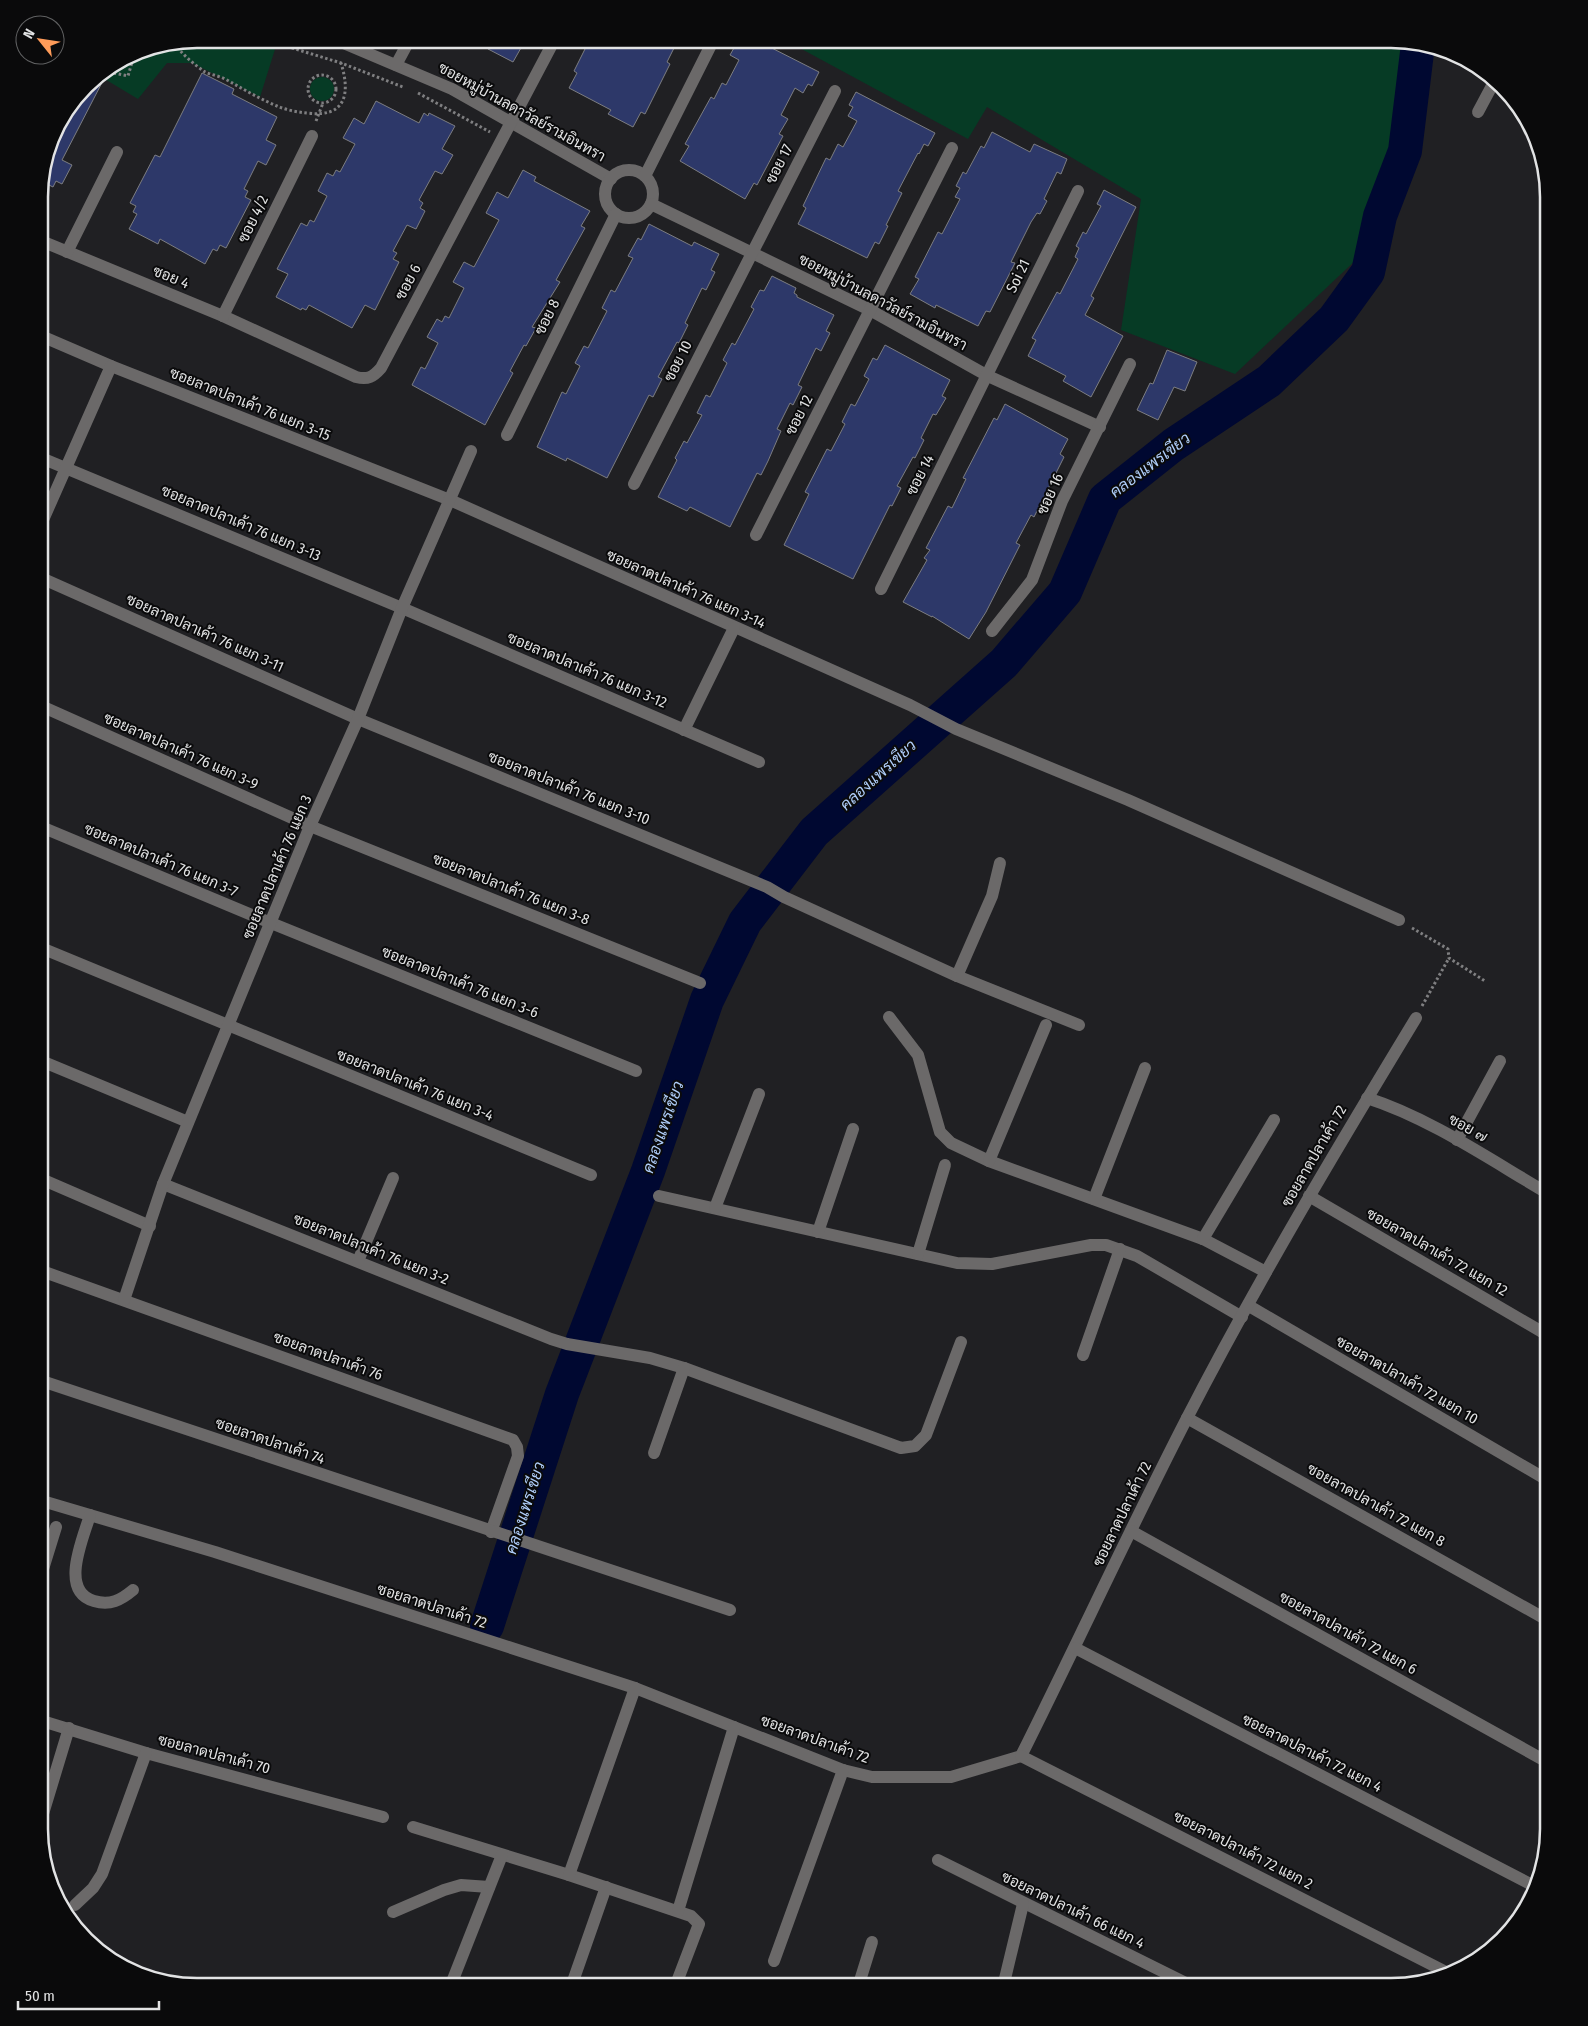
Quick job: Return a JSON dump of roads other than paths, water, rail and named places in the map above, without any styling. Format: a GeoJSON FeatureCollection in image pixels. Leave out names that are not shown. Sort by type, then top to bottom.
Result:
{"type":"FeatureCollection","features":[{"type":"Feature","properties":{"kind":"street","name":"ซอยหมู่บ้านลดาวัลย์รามอินทรา"},"geometry":{"type":"LineString","coordinates":[[355,48],[452,89],[611,179]]}},
{"type":"Feature","properties":{"kind":"street"},"geometry":{"type":"LineString","coordinates":[[396,65],[405,48]]}},
{"type":"Feature","properties":{"kind":"street","name":"ซอย 6"},"geometry":{"type":"LineString","coordinates":[[290,346],[364,379],[372,377],[381,368],[550,48]]}},
{"type":"Feature","properties":{"kind":"street"},"geometry":{"type":"LineString","coordinates":[[645,176],[709,48]]}},
{"type":"Feature","properties":{"kind":"street"},"geometry":{"type":"LineString","coordinates":[[1478,112],[1492,86]]}},
{"type":"Feature","properties":{"kind":"street","name":"ซอย 17"},"geometry":{"type":"LineString","coordinates":[[752,253],[835,91]]}},
{"type":"Feature","properties":{"kind":"street","name":"ซอย 4/2"},"geometry":{"type":"LineString","coordinates":[[223,316],[312,136]]}},
{"type":"Feature","properties":{"kind":"street","name":"ซอย 12"},"geometry":{"type":"LineString","coordinates":[[756,535],[952,148]]}},
{"type":"Feature","properties":{"kind":"street"},"geometry":{"type":"LineString","coordinates":[[67,252],[118,152]]}},
{"type":"Feature","properties":{"kind":"street"},"geometry":{"type":"LineString","coordinates":[[631,170],[645,176],[652,189],[651,204],[646,211],[639,216],[624,218],[610,209],[605,194],[611,179],[616,174],[631,170]]}},
{"type":"Feature","properties":{"kind":"street","name":"Soi 21"},"geometry":{"type":"LineString","coordinates":[[988,376],[1078,191]]}},
{"type":"Feature","properties":{"kind":"street","name":"ซอยหมู่บ้านลดาวัลย์รามอินทรา"},"geometry":{"type":"LineString","coordinates":[[651,204],[870,310],[988,376],[1100,427]]}},
{"type":"Feature","properties":{"kind":"street","name":"ซอย 8"},"geometry":{"type":"LineString","coordinates":[[507,435],[616,214]]}},
{"type":"Feature","properties":{"kind":"street","name":"ซอย 4"},"geometry":{"type":"LineString","coordinates":[[48,244],[223,316],[290,346]]}},
{"type":"Feature","properties":{"kind":"street","name":"ซอย 10"},"geometry":{"type":"LineString","coordinates":[[634,484],[752,253]]}},
{"type":"Feature","properties":{"kind":"street","name":"ซอยลาดปลาเค้า 76 แยก 3-15"},"geometry":{"type":"LineString","coordinates":[[48,339],[111,366],[450,500]]}},
{"type":"Feature","properties":{"kind":"street","name":"ซอย 16"},"geometry":{"type":"LineString","coordinates":[[992,631],[1032,580],[1062,501],[1130,364]]}},
{"type":"Feature","properties":{"kind":"street"},"geometry":{"type":"LineString","coordinates":[[48,510],[111,366]]}},
{"type":"Feature","properties":{"kind":"street","name":"ซอย 14"},"geometry":{"type":"LineString","coordinates":[[881,589],[988,376]]}},
{"type":"Feature","properties":{"kind":"street","name":"ซอยลาดปลาเค้า 76 แยก 3"},"geometry":{"type":"LineString","coordinates":[[124,1300],[163,1184],[188,1122],[310,826],[358,719],[402,608],[471,451]]}},
{"type":"Feature","properties":{"kind":"street","name":"ซอยลาดปลาเค้า 76 แยก 3-13"},"geometry":{"type":"LineString","coordinates":[[48,460],[402,608]]}},
{"type":"Feature","properties":{"kind":"street","name":"ซอยลาดปลาเค้า 76 แยก 3-14"},"geometry":{"type":"LineString","coordinates":[[450,500],[910,705],[956,729],[1128,800],[1399,920]]}},
{"type":"Feature","properties":{"kind":"street","name":"ซอยลาดปลาเค้า 76 แยก 3-11"},"geometry":{"type":"LineString","coordinates":[[48,581],[358,719]]}},
{"type":"Feature","properties":{"kind":"street","name":"ซอยลาดปลาเค้า 76 แยก 3-12"},"geometry":{"type":"LineString","coordinates":[[402,608],[759,762]]}},
{"type":"Feature","properties":{"kind":"street"},"geometry":{"type":"LineString","coordinates":[[684,730],[734,628]]}},
{"type":"Feature","properties":{"kind":"street","name":"ซอยลาดปลาเค้า 76 แยก 3-9"},"geometry":{"type":"LineString","coordinates":[[48,709],[310,826]]}},
{"type":"Feature","properties":{"kind":"street","name":"ซอยลาดปลาเค้า 76 แยก 3-10"},"geometry":{"type":"LineString","coordinates":[[358,719],[767,887],[784,897],[957,976],[1079,1024]]}},
{"type":"Feature","properties":{"kind":"street","name":"ซอยลาดปลาเค้า 76 แยก 3-8"},"geometry":{"type":"LineString","coordinates":[[310,826],[700,983]]}},
{"type":"Feature","properties":{"kind":"street","name":"ซอยลาดปลาเค้า 76 แยก 3-7"},"geometry":{"type":"LineString","coordinates":[[48,830],[271,923]]}},
{"type":"Feature","properties":{"kind":"street"},"geometry":{"type":"LineString","coordinates":[[957,976],[992,896],[1000,863]]}},
{"type":"Feature","properties":{"kind":"street","name":"ซอยลาดปลาเค้า 76 แยก 3-6"},"geometry":{"type":"LineString","coordinates":[[271,923],[636,1071]]}},
{"type":"Feature","properties":{"kind":"street","name":"ซอยลาดปลาเค้า 76 แยก 3-4"},"geometry":{"type":"LineString","coordinates":[[48,951],[591,1175]]}},
{"type":"Feature","properties":{"kind":"street"},"geometry":{"type":"LineString","coordinates":[[890,1016],[918,1055],[940,1132],[950,1143],[989,1160],[1203,1239],[1266,1272]]}},
{"type":"Feature","properties":{"kind":"street","name":"ซอยลาดปลาเค้า 72"},"geometry":{"type":"LineString","coordinates":[[47,1502],[215,1552],[635,1688],[843,1770],[872,1777],[950,1777],[1021,1756],[1187,1418],[1309,1196],[1416,1018]]}},
{"type":"Feature","properties":{"kind":"street"},"geometry":{"type":"LineString","coordinates":[[989,1160],[1046,1025]]}},
{"type":"Feature","properties":{"kind":"street"},"geometry":{"type":"LineString","coordinates":[[1457,1140],[1500,1061]]}},
{"type":"Feature","properties":{"kind":"street"},"geometry":{"type":"LineString","coordinates":[[47,1064],[188,1122]]}},
{"type":"Feature","properties":{"kind":"street"},"geometry":{"type":"LineString","coordinates":[[1094,1199],[1145,1068]]}},
{"type":"Feature","properties":{"kind":"street"},"geometry":{"type":"LineString","coordinates":[[715,1208],[759,1094]]}},
{"type":"Feature","properties":{"kind":"street","name":"ซอย ๗"},"geometry":{"type":"LineString","coordinates":[[1367,1098],[1394,1106],[1540,1189]]}},
{"type":"Feature","properties":{"kind":"street"},"geometry":{"type":"LineString","coordinates":[[1203,1239],[1274,1120]]}},
{"type":"Feature","properties":{"kind":"street"},"geometry":{"type":"LineString","coordinates":[[818,1232],[853,1129]]}},
{"type":"Feature","properties":{"kind":"street"},"geometry":{"type":"LineString","coordinates":[[918,1254],[945,1165]]}},
{"type":"Feature","properties":{"kind":"street"},"geometry":{"type":"LineString","coordinates":[[358,1262],[393,1178]]}},
{"type":"Feature","properties":{"kind":"street"},"geometry":{"type":"LineString","coordinates":[[47,1182],[150,1226]]}},
{"type":"Feature","properties":{"kind":"street","name":"ซอยลาดปลาเค้า 76 แยก 3-2"},"geometry":{"type":"LineString","coordinates":[[163,1184],[567,1344],[650,1358],[684,1368],[901,1448],[915,1446],[926,1435],[961,1342]]}},
{"type":"Feature","properties":{"kind":"street","name":"ซอยลาดปลาเค้า 72 แยก 10"},"geometry":{"type":"LineString","coordinates":[[658,1196],[957,1263],[992,1264],[1091,1245],[1106,1245],[1120,1249],[1245,1311],[1540,1476]]}},
{"type":"Feature","properties":{"kind":"street","name":"ซอยลาดปลาเค้า 72 แยก 12"},"geometry":{"type":"LineString","coordinates":[[1309,1196],[1540,1331]]}},
{"type":"Feature","properties":{"kind":"street"},"geometry":{"type":"LineString","coordinates":[[1083,1355],[1120,1249]]}},
{"type":"Feature","properties":{"kind":"street","name":"ซอยลาดปลาเค้า 76"},"geometry":{"type":"LineString","coordinates":[[47,1273],[513,1440],[517,1447],[518,1456],[491,1532]]}},
{"type":"Feature","properties":{"kind":"street"},"geometry":{"type":"LineString","coordinates":[[654,1453],[684,1368]]}},
{"type":"Feature","properties":{"kind":"street","name":"ซอยลาดปลาเค้า 74"},"geometry":{"type":"LineString","coordinates":[[47,1383],[730,1610]]}},
{"type":"Feature","properties":{"kind":"street","name":"ซอยลาดปลาเค้า 72 แยก 8"},"geometry":{"type":"LineString","coordinates":[[1187,1418],[1540,1616]]}},
{"type":"Feature","properties":{"kind":"street"},"geometry":{"type":"LineString","coordinates":[[90,1515],[74,1578],[77,1588],[85,1599],[100,1603],[110,1603],[124,1598],[133,1590]]}},
{"type":"Feature","properties":{"kind":"street"},"geometry":{"type":"LineString","coordinates":[[47,1556],[56,1527]]}},
{"type":"Feature","properties":{"kind":"street","name":"ซอยลาดปลาเค้า 72 แยก 6"},"geometry":{"type":"LineString","coordinates":[[1131,1531],[1540,1758]]}},
{"type":"Feature","properties":{"kind":"street","name":"ซอยลาดปลาเค้า 72 แยก 4"},"geometry":{"type":"LineString","coordinates":[[1075,1648],[1530,1884]]}},
{"type":"Feature","properties":{"kind":"street"},"geometry":{"type":"LineString","coordinates":[[570,1875],[635,1688]]}},
{"type":"Feature","properties":{"kind":"street","name":"ซอยลาดปลาเค้า 70"},"geometry":{"type":"LineString","coordinates":[[47,1722],[146,1753],[382,1817]]}},
{"type":"Feature","properties":{"kind":"street"},"geometry":{"type":"LineString","coordinates":[[678,1911],[734,1727]]}},
{"type":"Feature","properties":{"kind":"street"},"geometry":{"type":"LineString","coordinates":[[47,1801],[69,1728]]}},
{"type":"Feature","properties":{"kind":"street"},"geometry":{"type":"LineString","coordinates":[[75,1905],[93,1888],[102,1874],[146,1753]]}},
{"type":"Feature","properties":{"kind":"street","name":"ซอยลาดปลาเค้า 72 แยก 2"},"geometry":{"type":"LineString","coordinates":[[1021,1756],[1441,1969]]}},
{"type":"Feature","properties":{"kind":"street"},"geometry":{"type":"LineString","coordinates":[[774,1961],[843,1770]]}},
{"type":"Feature","properties":{"kind":"street"},"geometry":{"type":"LineString","coordinates":[[413,1827],[570,1875],[691,1916],[699,1924],[678,1978]]}},
{"type":"Feature","properties":{"kind":"street"},"geometry":{"type":"LineString","coordinates":[[454,1978],[502,1855]]}},
{"type":"Feature","properties":{"kind":"street","name":"ซอยลาดปลาเค้า 66 แยก 4"},"geometry":{"type":"LineString","coordinates":[[938,1860],[1023,1904],[1175,1978]]}},
{"type":"Feature","properties":{"kind":"street"},"geometry":{"type":"LineString","coordinates":[[393,1912],[444,1890],[461,1885],[489,1887]]}},
{"type":"Feature","properties":{"kind":"street"},"geometry":{"type":"LineString","coordinates":[[574,1978],[606,1887]]}},
{"type":"Feature","properties":{"kind":"street"},"geometry":{"type":"LineString","coordinates":[[1005,1978],[1023,1904]]}},
{"type":"Feature","properties":{"kind":"street"},"geometry":{"type":"LineString","coordinates":[[861,1978],[872,1942]]}},
{"type":"Feature","properties":{"kind":"waterway","name":"คลองแพรเขียว"},"geometry":{"type":"LineString","coordinates":[[487,1626],[562,1394],[648,1171],[707,1000],[745,922],[814,832],[1004,663],[1065,592],[1105,499],[1173,445],[1269,381],[1334,319],[1368,272],[1380,216],[1405,151],[1417,50]]}}]}
